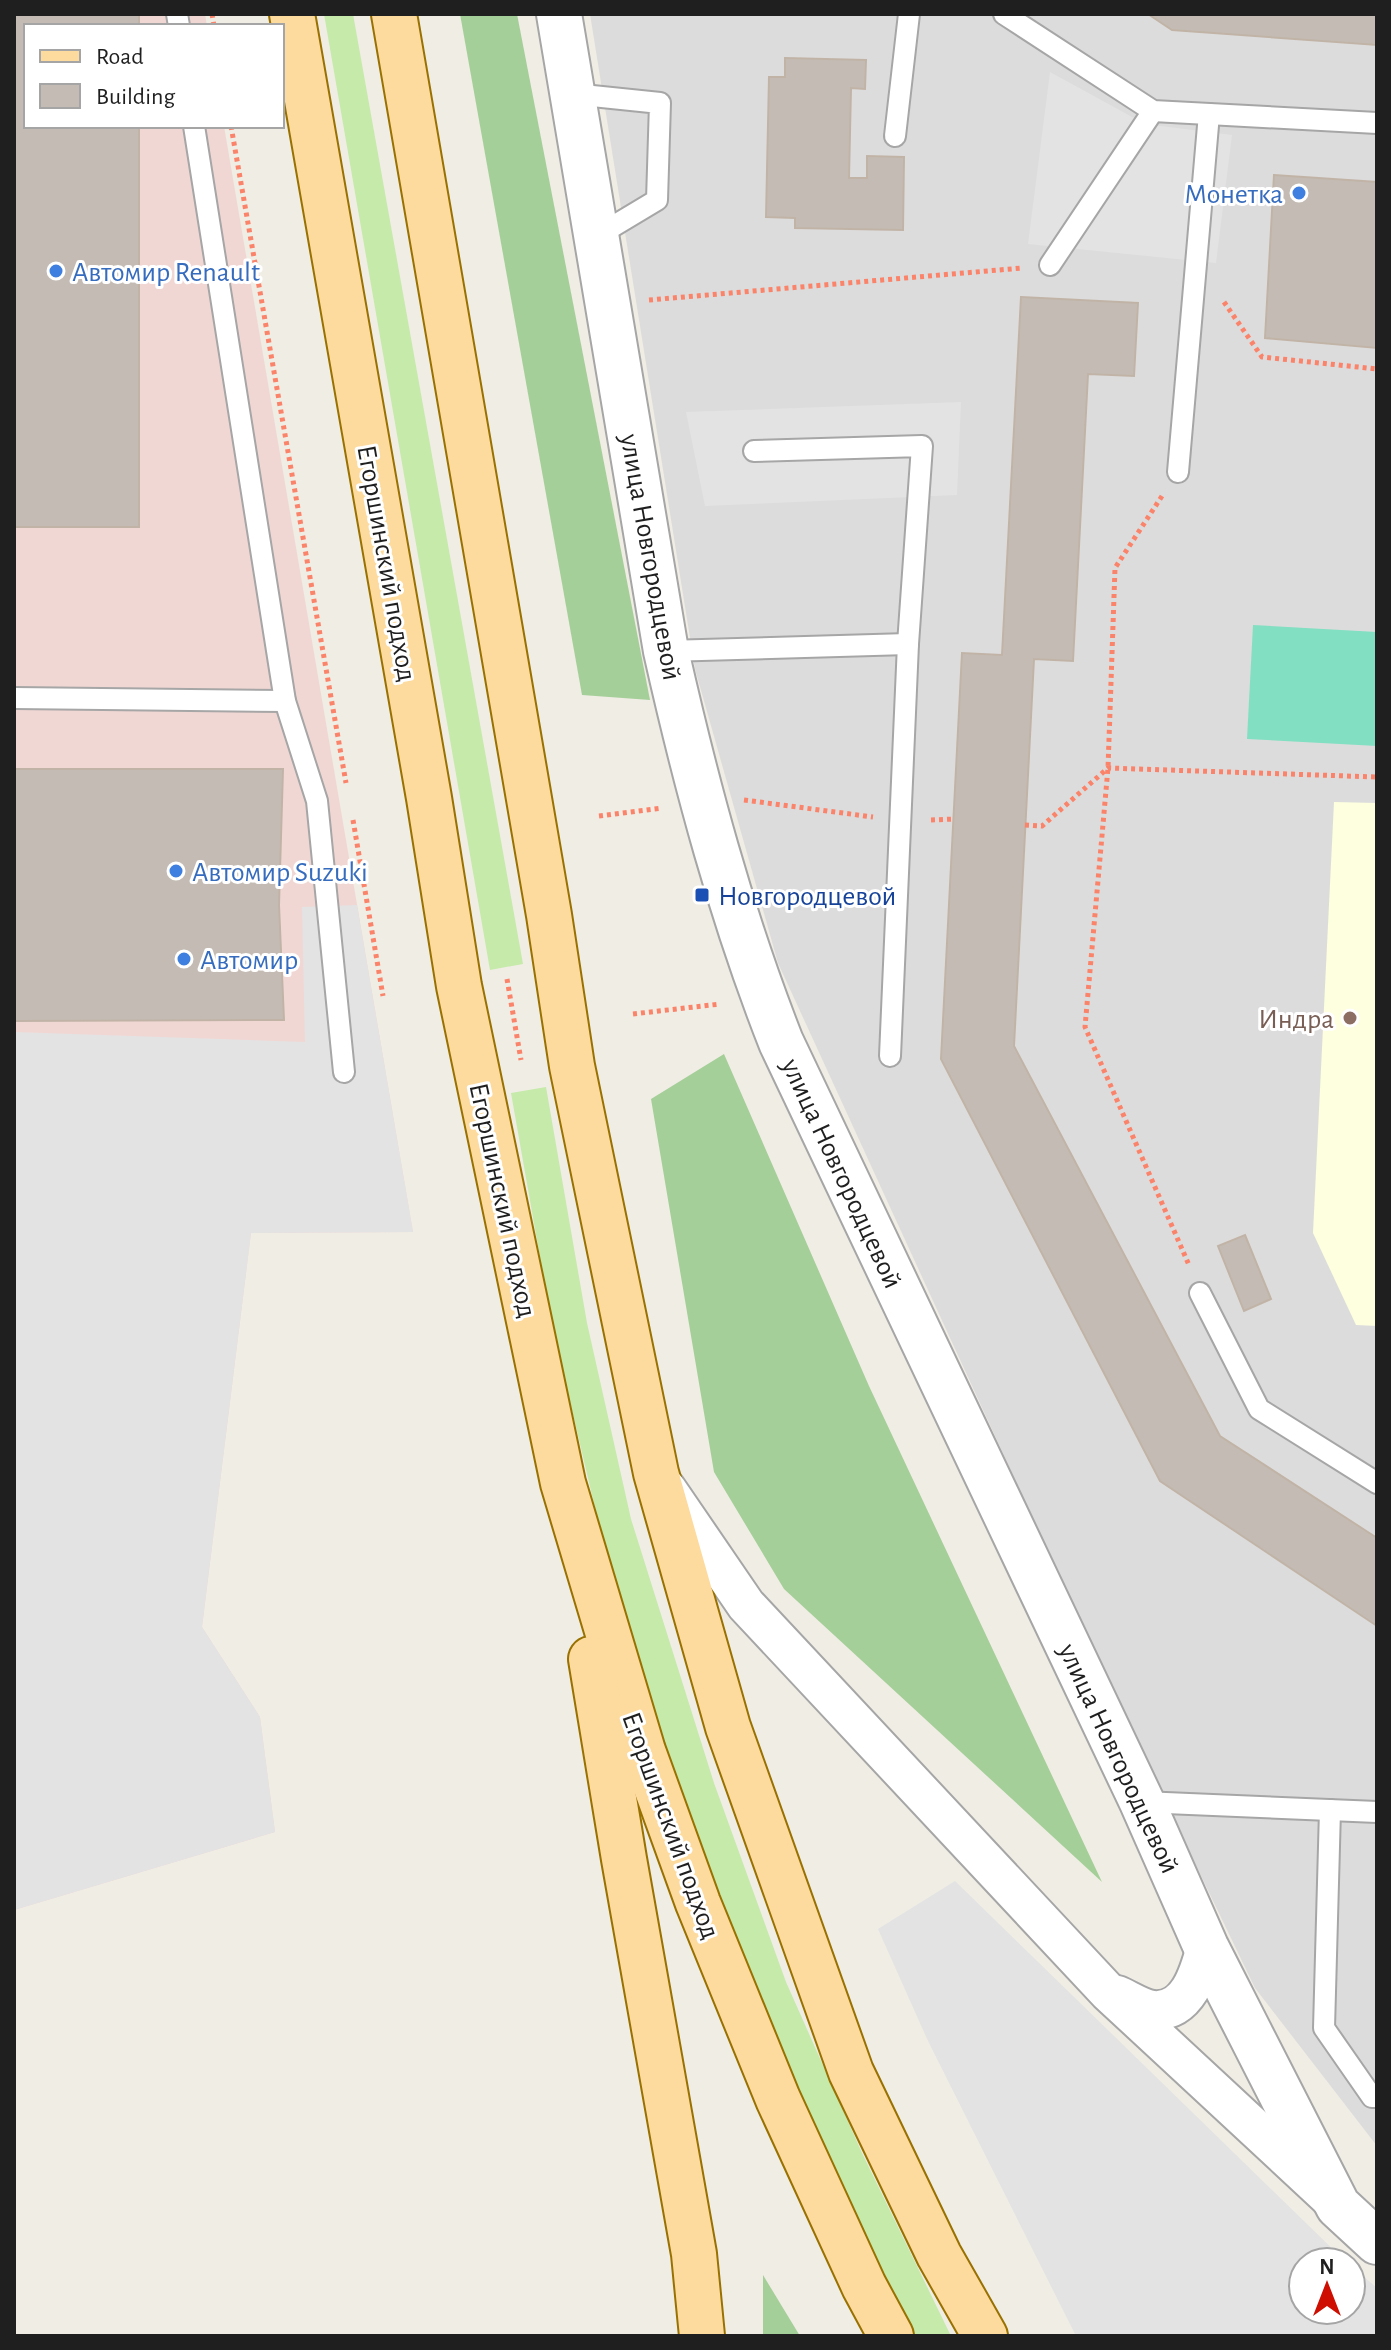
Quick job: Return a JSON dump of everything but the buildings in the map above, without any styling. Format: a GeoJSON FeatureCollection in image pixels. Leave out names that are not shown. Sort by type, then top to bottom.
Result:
{"type":"FeatureCollection","features":[{"type":"Feature","properties":{"kind":"main road","name":"Егоршинский подход"},"geometry":{"type":"LineString","coordinates":[[292,14],[427,783],[459,986],[563,1483],[643,1751],[698,1903],[778,2099],[864,2286],[891,2336]]}},
{"type":"Feature","properties":{"kind":"main road"},"geometry":{"type":"LineString","coordinates":[[394,14],[549,915],[572,1066],[656,1473],[728,1727],[851,2072],[939,2255],[985,2336]]}},
{"type":"Feature","properties":{"kind":"main road"},"geometry":{"type":"LineString","coordinates":[[563,1483],[624,1859],[694,2254],[702,2336]]}},
{"type":"Feature","properties":{"kind":"street","name":"улица Новгородцевой"},"geometry":{"type":"LineString","coordinates":[[559,14],[666,651],[726,889],[781,1042],[1142,1802],[1206,1947],[1338,2206],[1377,2242]]}},
{"type":"Feature","properties":{"kind":"street"},"geometry":{"type":"LineString","coordinates":[[656,1473],[746,1605],[1108,1992],[1338,2206]]}},
{"type":"Feature","properties":{"kind":"street"},"geometry":{"type":"LineString","coordinates":[[1108,1992],[1153,2010],[1177,2004],[1190,1990],[1206,1947]]}},
{"type":"Feature","properties":{"kind":"lane"},"geometry":{"type":"LineString","coordinates":[[895,136],[909,14]]}},
{"type":"Feature","properties":{"kind":"lane"},"geometry":{"type":"LineString","coordinates":[[1004,14],[1153,111],[1377,123]]}},
{"type":"Feature","properties":{"kind":"lane"},"geometry":{"type":"LineString","coordinates":[[573,94],[660,103],[657,200],[597,236]]}},
{"type":"Feature","properties":{"kind":"lane"},"geometry":{"type":"LineString","coordinates":[[1050,265],[1153,111]]}},
{"type":"Feature","properties":{"kind":"lane"},"geometry":{"type":"LineString","coordinates":[[1178,472],[1209,114]]}},
{"type":"Feature","properties":{"kind":"lane"},"geometry":{"type":"LineString","coordinates":[[194,128],[285,701],[317,801],[344,1072]]}},
{"type":"Feature","properties":{"kind":"lane"},"geometry":{"type":"LineString","coordinates":[[754,451],[922,446],[908,644],[890,1056]]}},
{"type":"Feature","properties":{"kind":"lane"},"geometry":{"type":"LineString","coordinates":[[666,651],[908,644]]}},
{"type":"Feature","properties":{"kind":"lane"},"geometry":{"type":"LineString","coordinates":[[14,698],[285,701]]}},
{"type":"Feature","properties":{"kind":"lane"},"geometry":{"type":"LineString","coordinates":[[1200,1293],[1259,1409],[1377,1483]]}},
{"type":"Feature","properties":{"kind":"lane"},"geometry":{"type":"LineString","coordinates":[[1142,1802],[1377,1812]]}},
{"type":"Feature","properties":{"kind":"lane"},"geometry":{"type":"LineString","coordinates":[[1330,1810],[1324,2028],[1372,2097],[1377,2097]]}},
{"type":"Feature","properties":{"kind":"path"},"geometry":{"type":"LineString","coordinates":[[231,128],[347,789],[317,801]]}},
{"type":"Feature","properties":{"kind":"path"},"geometry":{"type":"LineString","coordinates":[[1197,261],[1262,357],[1377,369]]}},
{"type":"Feature","properties":{"kind":"path"},"geometry":{"type":"LineString","coordinates":[[609,303],[1050,265]]}},
{"type":"Feature","properties":{"kind":"path"},"geometry":{"type":"LineString","coordinates":[[1178,472],[1115,568],[1108,768],[1085,1027],[1200,1293]]}},
{"type":"Feature","properties":{"kind":"path"},"geometry":{"type":"LineString","coordinates":[[1025,825],[1042,826],[1108,768],[1377,777]]}},
{"type":"Feature","properties":{"kind":"path"},"geometry":{"type":"LineString","coordinates":[[738,799],[900,820],[954,819]]}},
{"type":"Feature","properties":{"kind":"path"},"geometry":{"type":"LineString","coordinates":[[599,816],[669,807]]}},
{"type":"Feature","properties":{"kind":"path"},"geometry":{"type":"LineString","coordinates":[[352,819],[383,996]]}},
{"type":"Feature","properties":{"kind":"path"},"geometry":{"type":"LineString","coordinates":[[507,979],[524,1073]]}},
{"type":"Feature","properties":{"kind":"path"},"geometry":{"type":"LineString","coordinates":[[633,1014],[720,1004]]}},
{"type":"Feature","properties":{"kind":"shaded area"},"geometry":{"type":"Polygon","coordinates":[[[14,14],[205,14],[207,24],[24,24],[24,128],[224,128],[413,1232],[251,1233],[202,1627],[260,1717],[275,1832],[14,1910],[14,14]]]}},
{"type":"Feature","properties":{"kind":"shaded area"},"geometry":{"type":"Polygon","coordinates":[[[590,14],[1377,14],[1377,2146],[1255,1988],[1112,1691],[778,963],[695,669],[590,14]]]}},
{"type":"Feature","properties":{"kind":"shaded area"},"geometry":{"type":"Polygon","coordinates":[[[1050,72],[1145,124],[1232,135],[1216,263],[1028,244],[1050,72]]]}},
{"type":"Feature","properties":{"kind":"shaded area"},"geometry":{"type":"Polygon","coordinates":[[[961,402],[957,495],[705,506],[686,412],[961,402]]]}},
{"type":"Feature","properties":{"kind":"shaded area","name":"Индра"},"geometry":{"type":"Polygon","coordinates":[[[1334,802],[1377,803],[1377,1326],[1356,1325],[1313,1233],[1334,802]]]}},
{"type":"Feature","properties":{"kind":"shaded area"},"geometry":{"type":"Polygon","coordinates":[[[357,905],[413,1232],[251,1233],[202,1627],[260,1717],[275,1832],[14,1910],[14,1032],[305,1042],[302,907],[357,905]]]}},
{"type":"Feature","properties":{"kind":"shaded area"},"geometry":{"type":"Polygon","coordinates":[[[955,1881],[1330,2246],[1287,2246],[1287,2326],[1367,2326],[1367,2280],[1377,2288],[1377,2336],[1076,2336],[928,2041],[878,1929],[955,1881]]]}},
{"type":"Feature","properties":{"kind":"green space"},"geometry":{"type":"Polygon","coordinates":[[[324,14],[353,14],[523,964],[490,970],[324,14]]]}},
{"type":"Feature","properties":{"kind":"green space"},"geometry":{"type":"Polygon","coordinates":[[[460,14],[517,14],[650,700],[582,695],[460,14]]]}},
{"type":"Feature","properties":{"kind":"green space"},"geometry":{"type":"Polygon","coordinates":[[[1253,625],[1377,632],[1377,746],[1247,739],[1253,625]]]}},
{"type":"Feature","properties":{"kind":"green space"},"geometry":{"type":"Polygon","coordinates":[[[724,1054],[869,1386],[1102,1882],[784,1589],[714,1472],[651,1099],[724,1054]]]}},
{"type":"Feature","properties":{"kind":"green space"},"geometry":{"type":"Polygon","coordinates":[[[546,1087],[587,1323],[631,1519],[714,1783],[786,1982],[862,2153],[951,2336],[913,2336],[833,2172],[756,1999],[680,1795],[600,1529],[552,1325],[511,1093],[546,1087]]]}},
{"type":"Feature","properties":{"kind":"green space"},"geometry":{"type":"Polygon","coordinates":[[[763,2275],[800,2336],[763,2336],[763,2275]]]}},
{"type":"Feature","properties":{"kind":"place","name":"Монетка"},"geometry":{"type":"Point","coordinates":[1299,193]}},
{"type":"Feature","properties":{"kind":"place","name":"Автомир Renault"},"geometry":{"type":"Point","coordinates":[56,271]}},
{"type":"Feature","properties":{"kind":"place","name":"Автомир Suzuki"},"geometry":{"type":"Point","coordinates":[176,871]}},
{"type":"Feature","properties":{"kind":"place","name":"Новгородцевой"},"geometry":{"type":"Point","coordinates":[702,895]}},
{"type":"Feature","properties":{"kind":"place","name":"Автомир"},"geometry":{"type":"Point","coordinates":[184,959]}},
{"type":"Feature","properties":{"kind":"place","name":"Индра"},"geometry":{"type":"Point","coordinates":[1350,1018]}}]}
